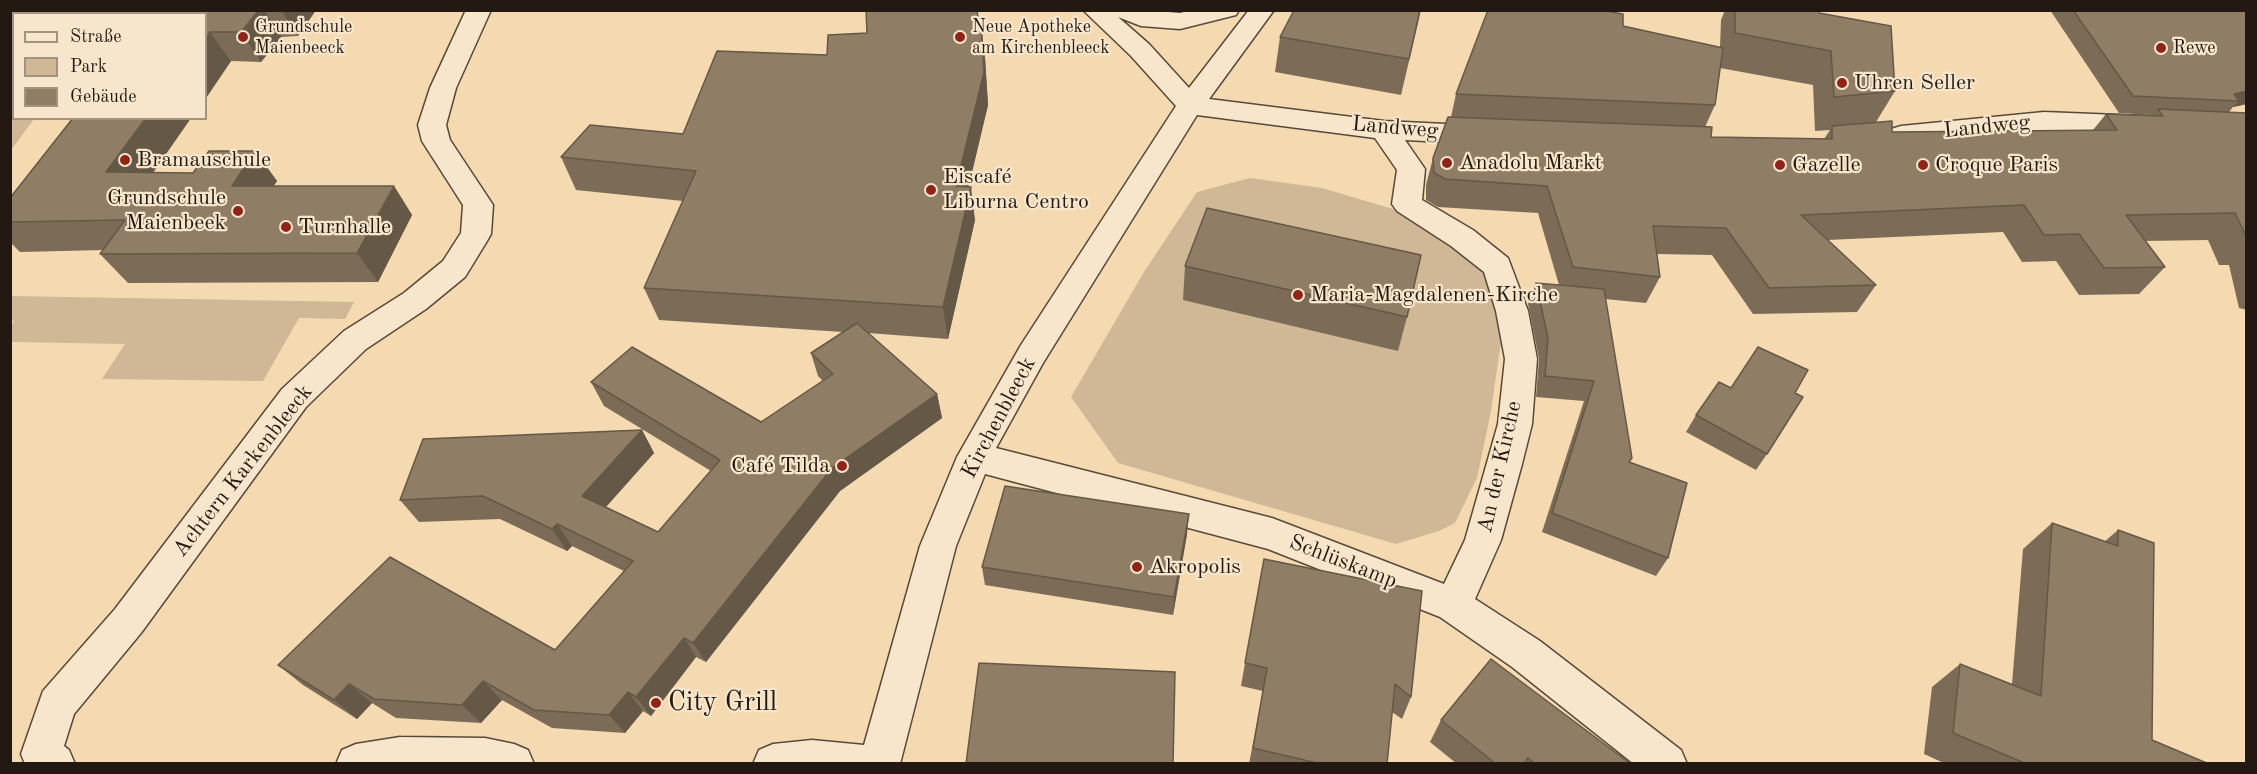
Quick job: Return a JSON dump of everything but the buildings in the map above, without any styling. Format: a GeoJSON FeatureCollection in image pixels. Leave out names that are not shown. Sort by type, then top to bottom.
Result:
{"type":"FeatureCollection","features":[{"type":"Feature","properties":{"kind":"street","name":"Achtern Karkenbleeck"},"geometry":{"type":"LineString","coordinates":[[55,764],[41,754],[57,705],[128,621],[294,398],[355,340],[415,301],[454,268],[476,234],[478,205],[434,133],[443,88],[479,10]]}},
{"type":"Feature","properties":{"kind":"street"},"geometry":{"type":"LineString","coordinates":[[1095,10],[1140,50],[1190,105]]}},
{"type":"Feature","properties":{"kind":"street"},"geometry":{"type":"LineString","coordinates":[[1123,10],[1141,18],[1180,21],[1227,10]]}},
{"type":"Feature","properties":{"kind":"street","name":"Kirchenbleeck"},"geometry":{"type":"LineString","coordinates":[[879,764],[938,546],[974,457],[1032,354],[1190,105],[1262,10]]}},
{"type":"Feature","properties":{"kind":"street","name":"Landweg"},"geometry":{"type":"LineString","coordinates":[[1190,105],[1384,130],[1515,136]]}},
{"type":"Feature","properties":{"kind":"street","name":"Landweg"},"geometry":{"type":"LineString","coordinates":[[1881,137],[2044,121],[2174,127]]}},
{"type":"Feature","properties":{"kind":"street","name":"An der Kirche"},"geometry":{"type":"LineString","coordinates":[[1384,130],[1411,169],[1407,204],[1462,238],[1497,266],[1512,311],[1521,359],[1515,424],[1505,464],[1483,540],[1453,605]]}},
{"type":"Feature","properties":{"kind":"street","name":"Schlüskamp"},"geometry":{"type":"LineString","coordinates":[[974,457],[1272,534],[1453,605],[1526,654],[1666,764]]}},
{"type":"Feature","properties":{"kind":"street"},"geometry":{"type":"LineString","coordinates":[[356,764],[400,757],[485,758],[514,764]]}},
{"type":"Feature","properties":{"kind":"street"},"geometry":{"type":"LineString","coordinates":[[773,764],[812,760],[861,764]]}},
{"type":"Feature","properties":{"kind":"green space"},"geometry":{"type":"Polygon","coordinates":[[[11,10],[125,11],[12,12],[12,120],[33,120],[11,150],[11,10]]]}},
{"type":"Feature","properties":{"kind":"green space"},"geometry":{"type":"Polygon","coordinates":[[[1250,178],[1322,188],[1403,212],[1447,236],[1484,274],[1505,314],[1491,411],[1477,478],[1455,523],[1439,531],[1396,544],[1118,463],[1071,397],[1144,272],[1197,192],[1250,178]]]}},
{"type":"Feature","properties":{"kind":"green space"},"geometry":{"type":"Polygon","coordinates":[[[11,296],[354,302],[345,319],[299,318],[263,381],[102,379],[125,344],[11,342],[11,326],[14,321],[11,320],[11,296]]]}},
{"type":"Feature","properties":{"kind":"place","name":"Grundschule Maienbeeck"},"geometry":{"type":"Point","coordinates":[243,37]}},
{"type":"Feature","properties":{"kind":"place","name":"Neue Apotheke am Kirchenbleeck"},"geometry":{"type":"Point","coordinates":[960,37]}},
{"type":"Feature","properties":{"kind":"place","name":"Rewe"},"geometry":{"type":"Point","coordinates":[2161,48]}},
{"type":"Feature","properties":{"kind":"place","name":"Uhren Seller"},"geometry":{"type":"Point","coordinates":[1842,83]}},
{"type":"Feature","properties":{"kind":"place","name":"Bramauschule"},"geometry":{"type":"Point","coordinates":[125,160]}},
{"type":"Feature","properties":{"kind":"place","name":"Anadolu Markt"},"geometry":{"type":"Point","coordinates":[1447,163]}},
{"type":"Feature","properties":{"kind":"place","name":"Gazelle"},"geometry":{"type":"Point","coordinates":[1780,165]}},
{"type":"Feature","properties":{"kind":"place","name":"Croque Paris"},"geometry":{"type":"Point","coordinates":[1923,165]}},
{"type":"Feature","properties":{"kind":"place","name":"Eiscafé Liburna Centro"},"geometry":{"type":"Point","coordinates":[931,190]}},
{"type":"Feature","properties":{"kind":"place","name":"Grundschule Maienbeek"},"geometry":{"type":"Point","coordinates":[238,211]}},
{"type":"Feature","properties":{"kind":"place","name":"Turnhalle"},"geometry":{"type":"Point","coordinates":[286,227]}},
{"type":"Feature","properties":{"kind":"place","name":"Maria-Magdalenen-Kirche"},"geometry":{"type":"Point","coordinates":[1298,295]}},
{"type":"Feature","properties":{"kind":"place","name":"Café Tilda"},"geometry":{"type":"Point","coordinates":[842,466]}},
{"type":"Feature","properties":{"kind":"place","name":"Akropolis"},"geometry":{"type":"Point","coordinates":[1137,567]}},
{"type":"Feature","properties":{"kind":"place","name":"City Grill"},"geometry":{"type":"Point","coordinates":[656,703]}}]}
